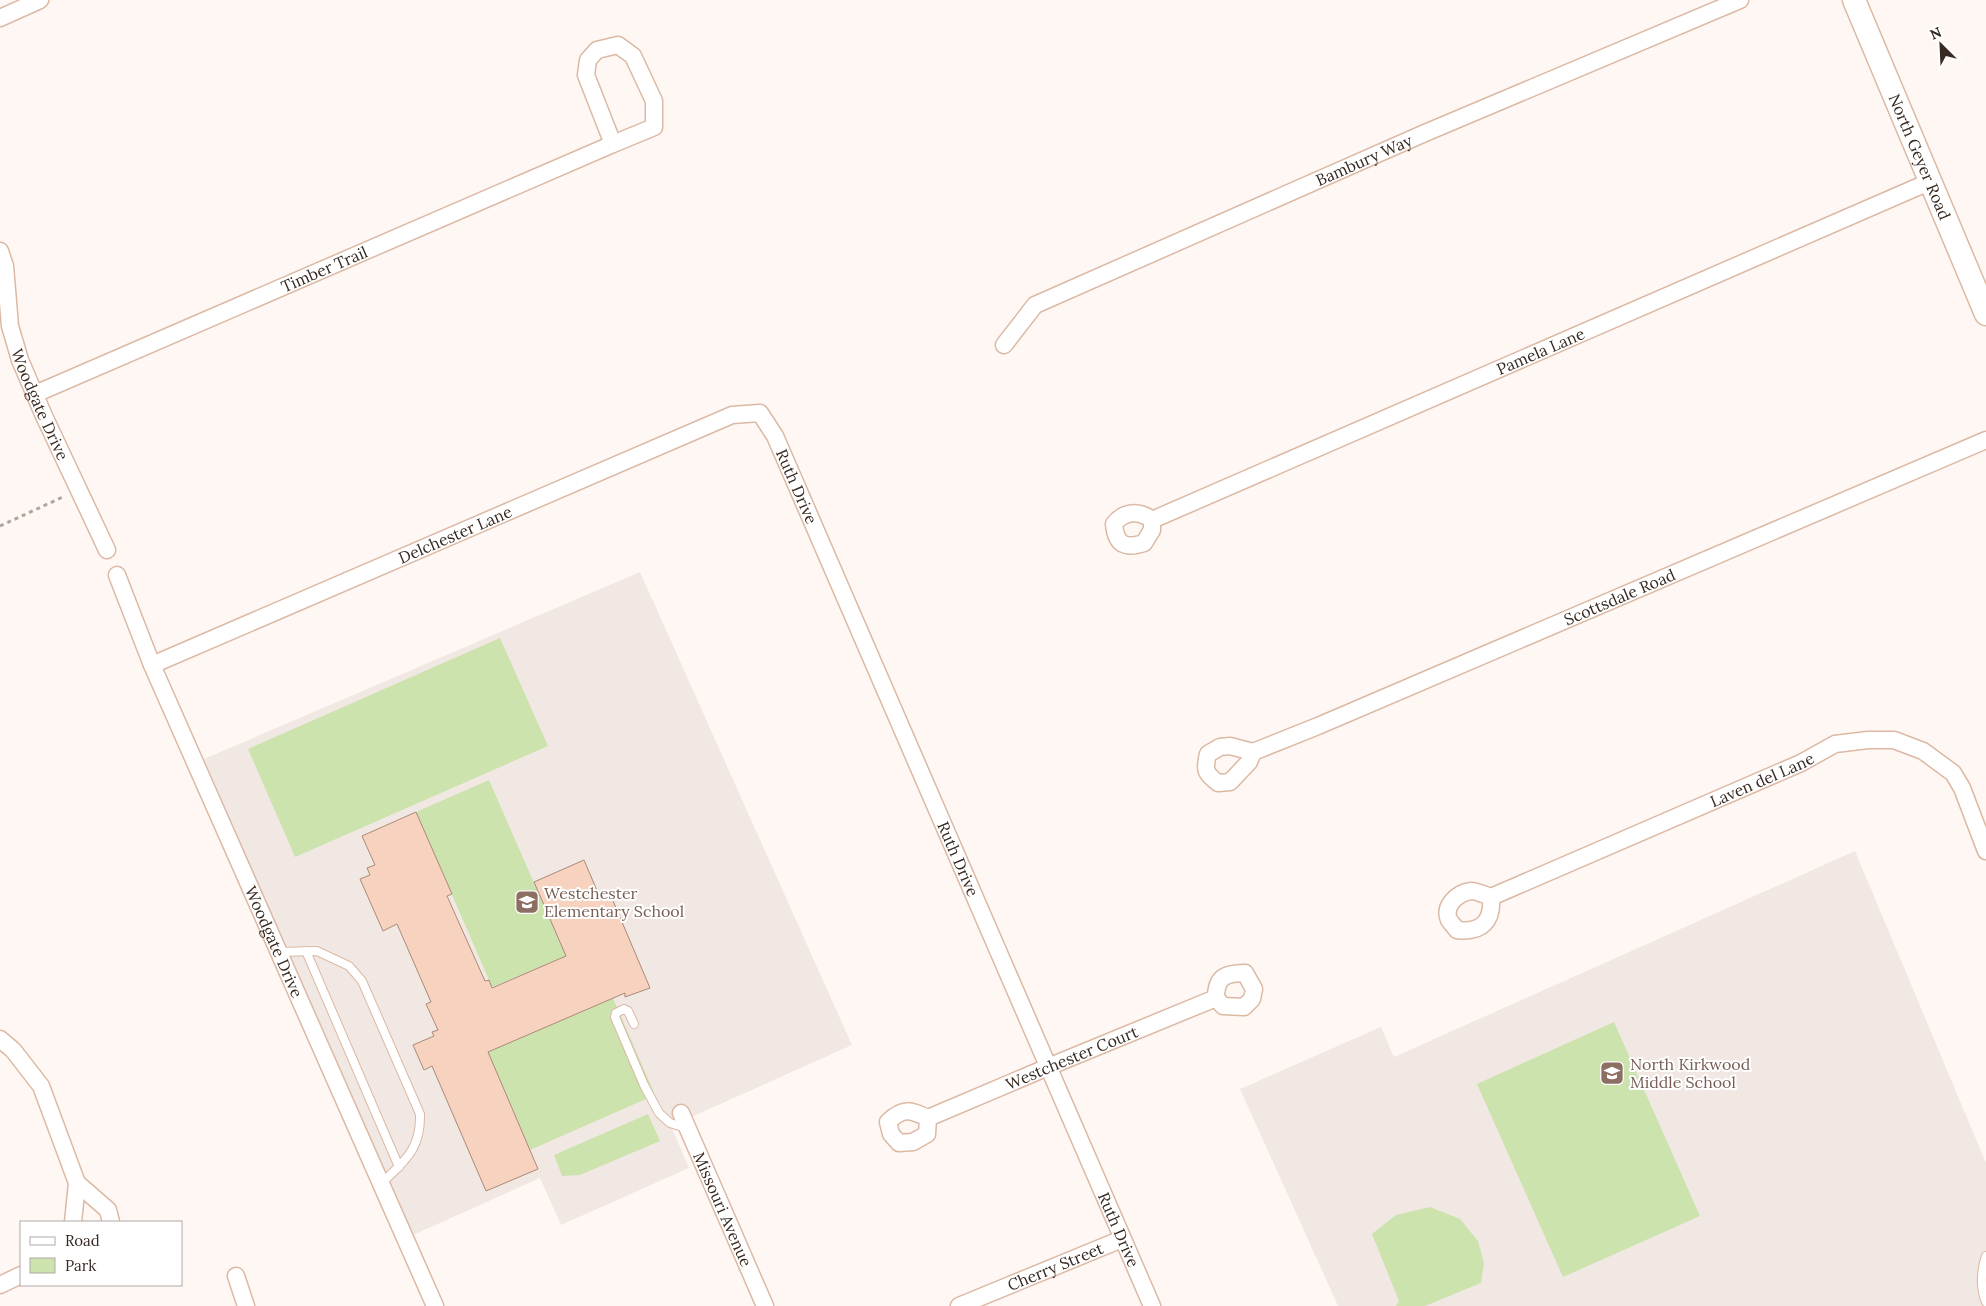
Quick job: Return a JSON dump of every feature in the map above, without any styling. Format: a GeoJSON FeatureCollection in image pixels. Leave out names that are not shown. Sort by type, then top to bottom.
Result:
{"type":"FeatureCollection","features":[{"type":"Feature","properties":{"kind":"street"},"geometry":{"type":"LineString","coordinates":[[0,18],[40,0]]}},
{"type":"Feature","properties":{"kind":"street","name":"Bambury Way"},"geometry":{"type":"LineString","coordinates":[[1004,345],[1035,305],[1425,133],[1740,0]]}},
{"type":"Feature","properties":{"kind":"street","name":"North Geyer Road"},"geometry":{"type":"LineString","coordinates":[[1854,0],[1986,314]]}},
{"type":"Feature","properties":{"kind":"street","name":"Timber Trail"},"geometry":{"type":"LineString","coordinates":[[35,394],[654,127],[654,101],[633,56],[618,45],[598,50],[588,60],[586,75],[612,144]]}},
{"type":"Feature","properties":{"kind":"street","name":"Pamela Lane"},"geometry":{"type":"LineString","coordinates":[[1152,520],[1930,182]]}},
{"type":"Feature","properties":{"kind":"street","name":"Woodgate Drive"},"geometry":{"type":"LineString","coordinates":[[0,251],[5,266],[10,326],[20,360],[106,550]]}},
{"type":"Feature","properties":{"kind":"street","name":"Delchester Lane"},"geometry":{"type":"LineString","coordinates":[[152,665],[732,415],[760,413]]}},
{"type":"Feature","properties":{"kind":"street","name":"Ruth Drive"},"geometry":{"type":"LineString","coordinates":[[760,413],[775,436],[1152,1306]]}},
{"type":"Feature","properties":{"kind":"street","name":"Scottsdale Road"},"geometry":{"type":"LineString","coordinates":[[1253,752],[1328,722],[1986,440]]}},
{"type":"Feature","properties":{"kind":"street","name":"Woodgate Drive"},"geometry":{"type":"LineString","coordinates":[[117,574],[152,665],[435,1306]]}},
{"type":"Feature","properties":{"kind":"street","name":"Laven del Lane"},"geometry":{"type":"LineString","coordinates":[[1491,897],[1801,762],[1835,744],[1868,740],[1894,740],[1923,751],[1953,773],[1962,788],[1986,851]]}},
{"type":"Feature","properties":{"kind":"street","name":"Westchester Court"},"geometry":{"type":"LineString","coordinates":[[928,1118],[1216,998]]}},
{"type":"Feature","properties":{"kind":"street"},"geometry":{"type":"LineString","coordinates":[[0,1039],[14,1050],[40,1086],[77,1183],[73,1221]]}},
{"type":"Feature","properties":{"kind":"street","name":"Missouri Avenue"},"geometry":{"type":"LineString","coordinates":[[681,1113],[765,1306]]}},
{"type":"Feature","properties":{"kind":"street"},"geometry":{"type":"LineString","coordinates":[[77,1183],[108,1210],[111,1221]]}},
{"type":"Feature","properties":{"kind":"street","name":"Cherry Street"},"geometry":{"type":"LineString","coordinates":[[959,1306],[1122,1239]]}},
{"type":"Feature","properties":{"kind":"street"},"geometry":{"type":"LineString","coordinates":[[0,1285],[20,1275]]}},
{"type":"Feature","properties":{"kind":"street"},"geometry":{"type":"LineString","coordinates":[[236,1276],[246,1306]]}},
{"type":"Feature","properties":{"kind":"lane"},"geometry":{"type":"LineString","coordinates":[[306,951],[398,1167]]}},
{"type":"Feature","properties":{"kind":"lane"},"geometry":{"type":"LineString","coordinates":[[279,952],[317,951],[348,966],[362,981],[420,1114],[420,1131],[409,1156],[381,1184]]}},
{"type":"Feature","properties":{"kind":"lane"},"geometry":{"type":"LineString","coordinates":[[634,1024],[628,1012],[624,1009],[616,1013],[615,1017],[658,1113],[670,1123],[688,1129]]}},
{"type":"Feature","properties":{"kind":"lane"},"geometry":{"type":"LineString","coordinates":[[1986,1256],[1982,1267],[1983,1295],[1986,1302]]}},
{"type":"Feature","properties":{"kind":"path"},"geometry":{"type":"LineString","coordinates":[[0,526],[78,490]]}},
{"type":"Feature","properties":{"kind":"shaded area","name":"Westchester Elementary School"},"geometry":{"type":"Polygon","coordinates":[[[640,572],[852,1045],[671,1126],[689,1168],[561,1225],[540,1178],[411,1236],[204,759],[640,572]]]}},
{"type":"Feature","properties":{"kind":"shaded area","name":"North Kirkwood Middle School"},"geometry":{"type":"Polygon","coordinates":[[[1855,851],[1986,1163],[1986,1306],[1338,1306],[1240,1089],[1381,1027],[1394,1057],[1855,851]]]}},
{"type":"Feature","properties":{"kind":"green space"},"geometry":{"type":"Polygon","coordinates":[[[500,638],[548,746],[295,857],[248,749],[500,638]]]}},
{"type":"Feature","properties":{"kind":"green space"},"geometry":{"type":"Polygon","coordinates":[[[489,780],[566,956],[492,987],[416,812],[489,780]]]}},
{"type":"Feature","properties":{"kind":"green space"},"geometry":{"type":"Polygon","coordinates":[[[613,998],[655,1095],[530,1150],[488,1052],[613,998]]]}},
{"type":"Feature","properties":{"kind":"green space"},"geometry":{"type":"Polygon","coordinates":[[[1614,1022],[1700,1216],[1563,1277],[1477,1084],[1614,1022]]]}},
{"type":"Feature","properties":{"kind":"green space"},"geometry":{"type":"Polygon","coordinates":[[[648,1114],[660,1141],[580,1175],[562,1176],[554,1155],[648,1114]]]}},
{"type":"Feature","properties":{"kind":"green space"},"geometry":{"type":"Polygon","coordinates":[[[1430,1207],[1460,1219],[1478,1241],[1484,1263],[1481,1283],[1425,1306],[1396,1306],[1399,1301],[1372,1234],[1396,1215],[1430,1207]]]}},
{"type":"Feature","properties":{"kind":"building"},"geometry":{"type":"Polygon","coordinates":[[[416,812],[452,894],[447,896],[485,981],[489,980],[492,988],[566,956],[534,882],[584,860],[601,900],[611,896],[650,988],[625,997],[625,993],[488,1052],[538,1169],[486,1191],[432,1066],[424,1070],[413,1045],[434,1036],[432,1032],[438,1030],[426,1004],[431,1002],[397,924],[383,931],[360,879],[370,875],[367,868],[375,865],[362,836],[416,812]]]}},
{"type":"Feature","properties":{"kind":"place","name":"Westchester Elementary School"},"geometry":{"type":"Point","coordinates":[527,902]}},
{"type":"Feature","properties":{"kind":"place","name":"North Kirkwood Middle School"},"geometry":{"type":"Point","coordinates":[1612,1073]}}]}
